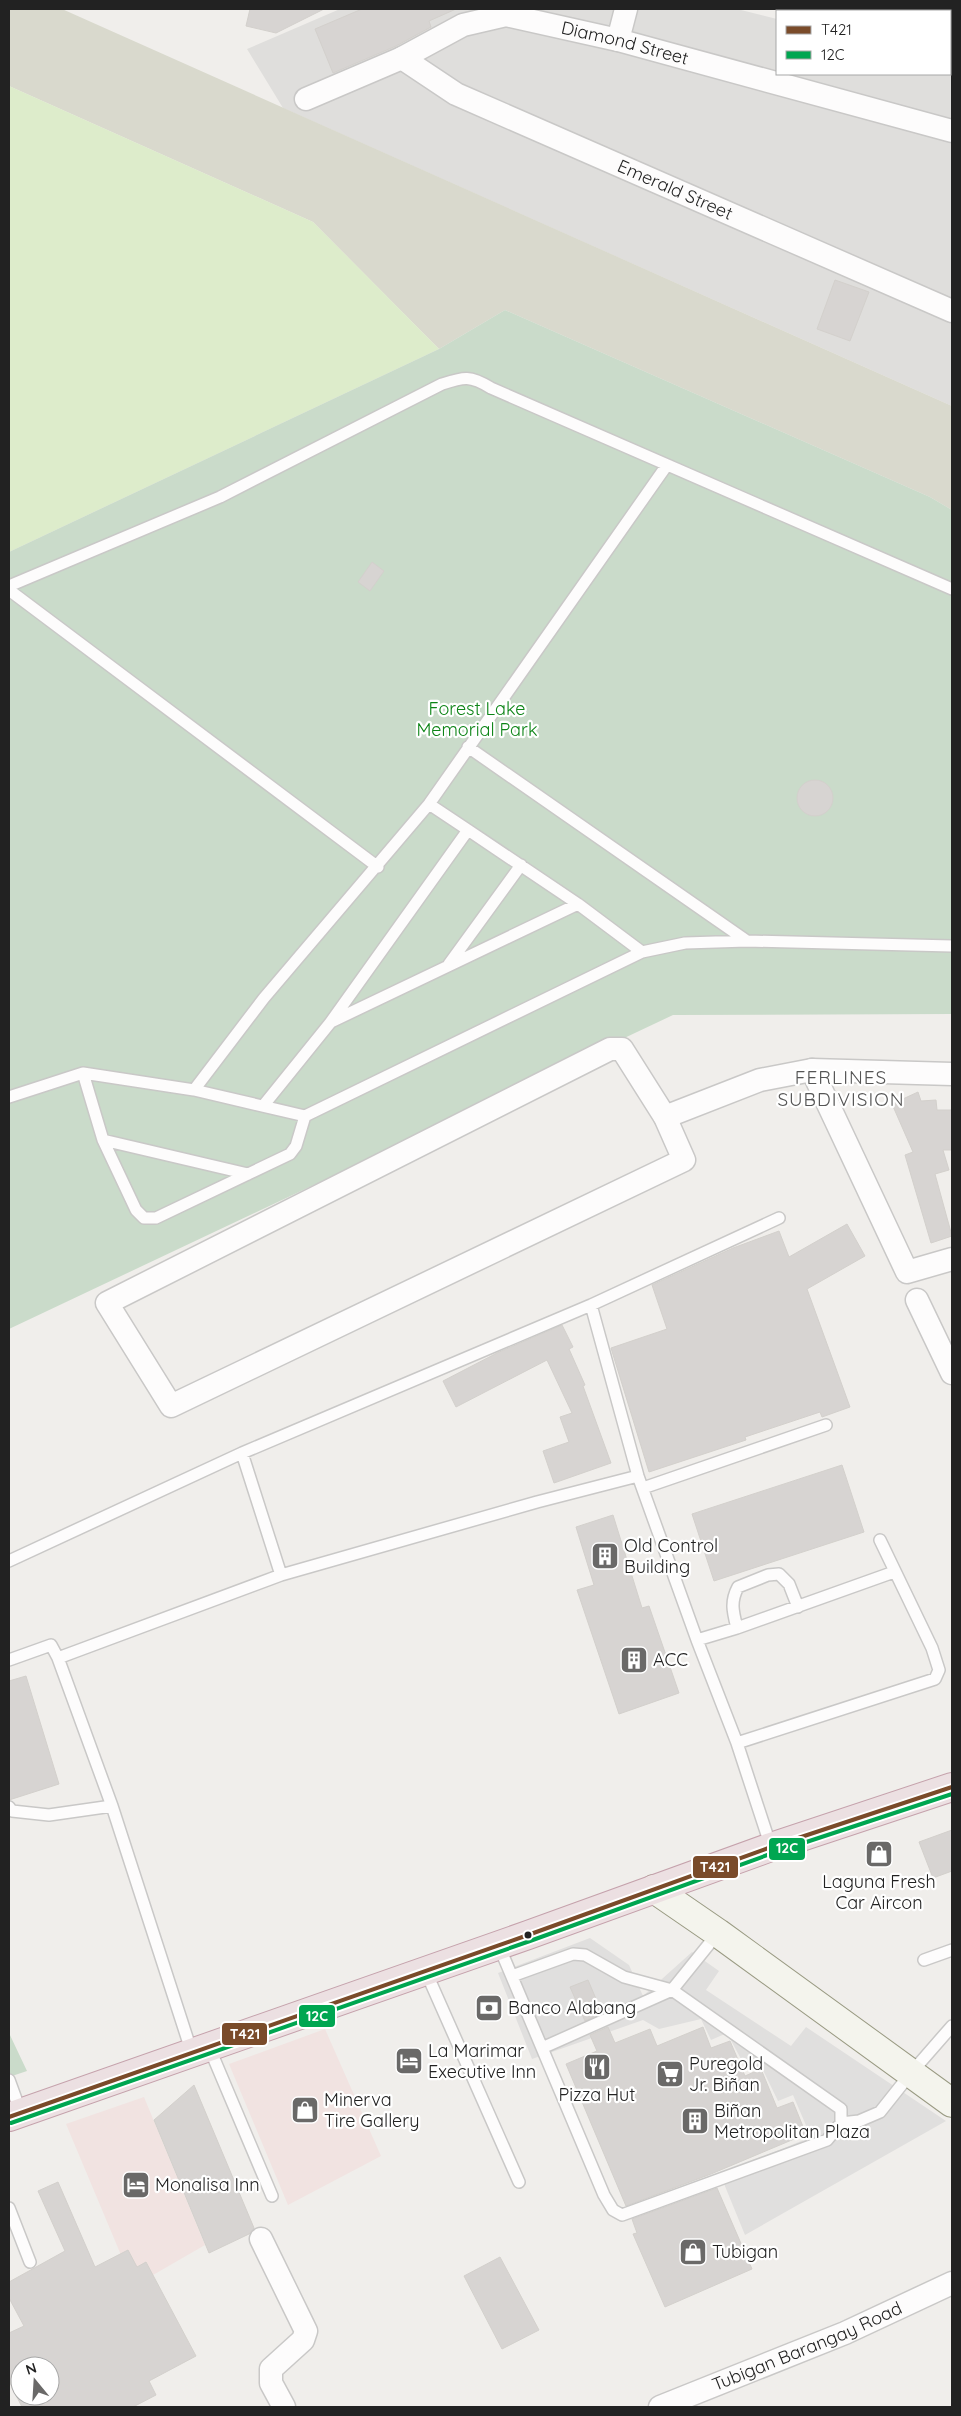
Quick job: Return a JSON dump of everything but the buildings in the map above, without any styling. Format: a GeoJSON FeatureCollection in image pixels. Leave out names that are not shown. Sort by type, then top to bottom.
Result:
{"type":"FeatureCollection","features":[{"type":"Feature","properties":{"kind":"highway"},"geometry":{"type":"LineString","coordinates":[[15,2115],[426,1972],[771,1847],[952,1787]]}},
{"type":"Feature","properties":{"kind":"street"},"geometry":{"type":"LineString","coordinates":[[618,40],[626,9]]}},
{"type":"Feature","properties":{"kind":"street","name":"Diamond Street"},"geometry":{"type":"LineString","coordinates":[[306,99],[402,58],[463,25],[506,15],[618,40],[952,131]]}},
{"type":"Feature","properties":{"kind":"street","name":"Emerald Street"},"geometry":{"type":"LineString","coordinates":[[402,58],[456,94],[952,311]]}},
{"type":"Feature","properties":{"kind":"street"},"geometry":{"type":"LineString","coordinates":[[610,1049],[622,1049],[665,1117],[684,1160],[171,1406],[107,1303],[610,1049]]}},
{"type":"Feature","properties":{"kind":"street"},"geometry":{"type":"LineString","coordinates":[[665,1117],[760,1080],[812,1070],[952,1074]]}},
{"type":"Feature","properties":{"kind":"street"},"geometry":{"type":"LineString","coordinates":[[812,1070],[907,1272],[952,1259]]}},
{"type":"Feature","properties":{"kind":"street"},"geometry":{"type":"LineString","coordinates":[[917,1300],[947,1349],[952,1373]]}},
{"type":"Feature","properties":{"kind":"street"},"geometry":{"type":"LineString","coordinates":[[654,1889],[718,1933],[952,2103]]}},
{"type":"Feature","properties":{"kind":"street"},"geometry":{"type":"LineString","coordinates":[[261,2239],[306,2331],[303,2340],[271,2369],[271,2383],[284,2407]]}},
{"type":"Feature","properties":{"kind":"street","name":"Tubigan Barangay Road"},"geometry":{"type":"LineString","coordinates":[[660,2407],[845,2333],[952,2283]]}},
{"type":"Feature","properties":{"kind":"lane"},"geometry":{"type":"LineString","coordinates":[[9,586],[220,497],[442,384],[462,378],[476,379],[490,388],[952,589]]}},
{"type":"Feature","properties":{"kind":"lane"},"geometry":{"type":"LineString","coordinates":[[194,1090],[264,998],[378,867],[429,804],[570,606],[667,465]]}},
{"type":"Feature","properties":{"kind":"lane"},"geometry":{"type":"LineString","coordinates":[[9,590],[378,867]]}},
{"type":"Feature","properties":{"kind":"lane"},"geometry":{"type":"LineString","coordinates":[[468,747],[747,941]]}},
{"type":"Feature","properties":{"kind":"lane"},"geometry":{"type":"LineString","coordinates":[[429,804],[578,904],[642,952]]}},
{"type":"Feature","properties":{"kind":"lane"},"geometry":{"type":"LineString","coordinates":[[263,1106],[330,1023],[468,830]]}},
{"type":"Feature","properties":{"kind":"lane"},"geometry":{"type":"LineString","coordinates":[[448,966],[521,865]]}},
{"type":"Feature","properties":{"kind":"lane"},"geometry":{"type":"LineString","coordinates":[[330,1023],[578,904]]}},
{"type":"Feature","properties":{"kind":"lane"},"geometry":{"type":"LineString","coordinates":[[9,1097],[83,1073],[194,1090],[305,1116],[642,952],[685,943],[747,941],[952,946]]}},
{"type":"Feature","properties":{"kind":"lane"},"geometry":{"type":"LineString","coordinates":[[83,1073],[103,1140],[136,1210],[144,1218],[156,1218],[290,1154],[296,1146],[305,1116]]}},
{"type":"Feature","properties":{"kind":"lane"},"geometry":{"type":"LineString","coordinates":[[103,1140],[248,1174]]}},
{"type":"Feature","properties":{"kind":"lane"},"geometry":{"type":"LineString","coordinates":[[9,1561],[242,1453],[591,1305],[779,1218]]}},
{"type":"Feature","properties":{"kind":"lane"},"geometry":{"type":"LineString","coordinates":[[591,1305],[638,1476],[697,1640],[737,1743],[771,1847]]}},
{"type":"Feature","properties":{"kind":"lane"},"geometry":{"type":"LineString","coordinates":[[643,1488],[826,1425]]}},
{"type":"Feature","properties":{"kind":"lane"},"geometry":{"type":"LineString","coordinates":[[242,1453],[281,1575]]}},
{"type":"Feature","properties":{"kind":"lane"},"geometry":{"type":"LineString","coordinates":[[58,1658],[281,1575],[527,1505],[638,1476]]}},
{"type":"Feature","properties":{"kind":"lane"},"geometry":{"type":"LineString","coordinates":[[737,1743],[935,1679],[940,1670],[932,1648],[880,1540]]}},
{"type":"Feature","properties":{"kind":"lane"},"geometry":{"type":"LineString","coordinates":[[697,1640],[737,1628],[894,1572]]}},
{"type":"Feature","properties":{"kind":"lane"},"geometry":{"type":"LineString","coordinates":[[737,1628],[731,1606],[738,1586],[748,1582],[779,1574],[789,1584],[798,1606]]}},
{"type":"Feature","properties":{"kind":"lane"},"geometry":{"type":"LineString","coordinates":[[9,1660],[51,1646],[58,1658],[201,2050],[272,2196]]}},
{"type":"Feature","properties":{"kind":"lane"},"geometry":{"type":"LineString","coordinates":[[9,1807],[12,1811],[48,1815],[112,1806]]}},
{"type":"Feature","properties":{"kind":"lane"},"geometry":{"type":"LineString","coordinates":[[542,2048],[672,1990],[718,1933]]}},
{"type":"Feature","properties":{"kind":"lane"},"geometry":{"type":"LineString","coordinates":[[499,1946],[604,2194],[613,2210],[622,2215],[827,2140],[841,2123],[841,2109],[672,1990],[624,1977],[585,1955],[573,1954],[512,1976]]}},
{"type":"Feature","properties":{"kind":"lane"},"geometry":{"type":"LineString","coordinates":[[924,1960],[952,1950]]}},
{"type":"Feature","properties":{"kind":"lane"},"geometry":{"type":"LineString","coordinates":[[426,1972],[519,2182]]}},
{"type":"Feature","properties":{"kind":"lane"},"geometry":{"type":"LineString","coordinates":[[841,2123],[859,2121],[880,2112],[952,2026]]}},
{"type":"Feature","properties":{"kind":"lane"},"geometry":{"type":"LineString","coordinates":[[9,2080],[15,2115]]}},
{"type":"Feature","properties":{"kind":"lane"},"geometry":{"type":"LineString","coordinates":[[9,2208],[30,2262]]}},
{"type":"Feature","properties":{"kind":"shaded area"},"geometry":{"type":"Polygon","coordinates":[[[9,9],[62,9],[952,406],[952,510],[930,497],[505,310],[439,349],[313,222],[9,86],[9,9]]]}},
{"type":"Feature","properties":{"kind":"shaded area"},"geometry":{"type":"Polygon","coordinates":[[[340,9],[737,9],[776,19],[776,75],[951,75],[952,63],[952,406],[283,108],[247,49],[340,9]]]}},
{"type":"Feature","properties":{"kind":"shaded area"},"geometry":{"type":"Polygon","coordinates":[[[590,1938],[629,1965],[643,1996],[692,1952],[719,1971],[706,1990],[791,2046],[806,2027],[946,2121],[745,2235],[720,2174],[811,2137],[793,2095],[778,2101],[761,2066],[747,2070],[727,2033],[711,2040],[701,2019],[659,2029],[643,2020],[532,2059],[498,1973],[590,1938]]]}},
{"type":"Feature","properties":{"kind":"shaded area","name":"Minerva Tire Gallery"},"geometry":{"type":"Polygon","coordinates":[[[325,2029],[381,2156],[288,2205],[229,2064],[325,2029]]]}},
{"type":"Feature","properties":{"kind":"shaded area","name":"Monalisa Inn"},"geometry":{"type":"Polygon","coordinates":[[[144,2097],[205,2245],[134,2286],[66,2124],[144,2097]]]}},
{"type":"Feature","properties":{"kind":"green space"},"geometry":{"type":"Polygon","coordinates":[[[9,86],[313,222],[439,349],[9,552],[9,86]]]}},
{"type":"Feature","properties":{"kind":"green space","name":"Forest Lake Memorial Park"},"geometry":{"type":"Polygon","coordinates":[[[505,310],[930,497],[952,510],[952,1014],[673,1015],[9,1329],[9,552],[439,349],[505,310]]]}},
{"type":"Feature","properties":{"kind":"green space"},"geometry":{"type":"Polygon","coordinates":[[[9,2033],[27,2071],[9,2077],[9,2033]]]}},
{"type":"Feature","properties":{"kind":"transit line","name":"T421"},"geometry":{"type":"LineString","coordinates":[[9,2117],[528,1935],[771,1847],[952,1787]]}},
{"type":"Feature","properties":{"kind":"transit line","name":"12C"},"geometry":{"type":"LineString","coordinates":[[11,2123],[530,1941],[773,1853],[952,1794]]}},
{"type":"Feature","properties":{"kind":"place","name":"Old Control Building"},"geometry":{"type":"Point","coordinates":[605,1556]}},
{"type":"Feature","properties":{"kind":"place","name":"ACC"},"geometry":{"type":"Point","coordinates":[634,1660]}},
{"type":"Feature","properties":{"kind":"place","name":"Laguna Fresh Car Aircon"},"geometry":{"type":"Point","coordinates":[879,1854]}},
{"type":"Feature","properties":{"kind":"place","name":"Banco Alabang"},"geometry":{"type":"Point","coordinates":[489,2008]}},
{"type":"Feature","properties":{"kind":"place","name":"La Marimar Executive Inn"},"geometry":{"type":"Point","coordinates":[409,2061]}},
{"type":"Feature","properties":{"kind":"place","name":"Pizza Hut"},"geometry":{"type":"Point","coordinates":[597,2067]}},
{"type":"Feature","properties":{"kind":"place","name":"Puregold Jr. Biñan"},"geometry":{"type":"Point","coordinates":[670,2074]}},
{"type":"Feature","properties":{"kind":"place","name":"Minerva Tire Gallery"},"geometry":{"type":"Point","coordinates":[305,2110]}},
{"type":"Feature","properties":{"kind":"place","name":"Biñan Metropolitan Plaza"},"geometry":{"type":"Point","coordinates":[695,2121]}},
{"type":"Feature","properties":{"kind":"place","name":"Monalisa Inn"},"geometry":{"type":"Point","coordinates":[136,2185]}},
{"type":"Feature","properties":{"kind":"place","name":"Tubigan"},"geometry":{"type":"Point","coordinates":[693,2252]}},
{"type":"Feature","properties":{"kind":"district","name":"FERLINES SUBDIVISION"},"geometry":{"type":"Point","coordinates":[841,1088]}}]}
